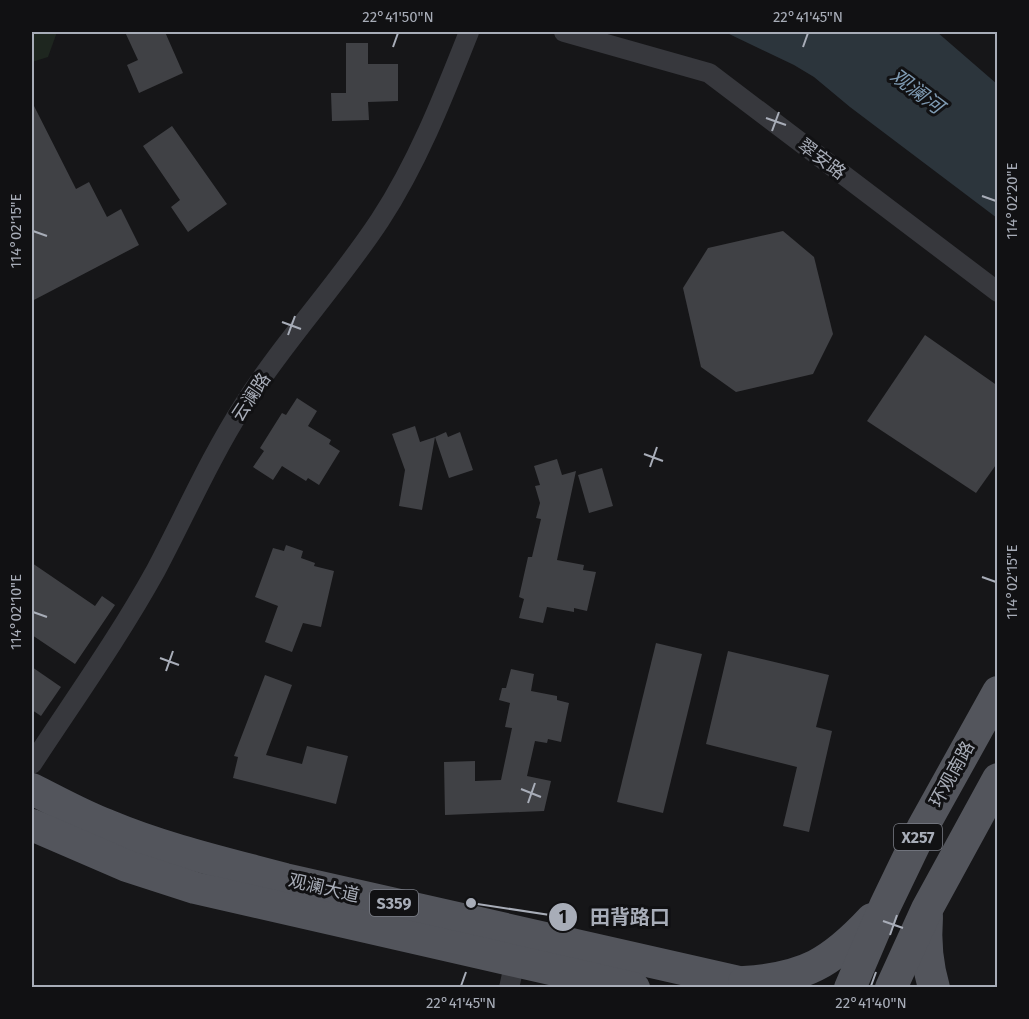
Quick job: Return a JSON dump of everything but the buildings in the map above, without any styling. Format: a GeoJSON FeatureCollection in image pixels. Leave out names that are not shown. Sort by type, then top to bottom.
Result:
{"type":"FeatureCollection","features":[{"type":"Feature","properties":{"kind":"main road","name":"环观南路"},"geometry":{"type":"LineString","coordinates":[[850,987],[923,827],[998,692]]}},
{"type":"Feature","properties":{"kind":"main road","name":"X257"},"geometry":{"type":"LineString","coordinates":[[891,987],[927,909],[998,779]]}},
{"type":"Feature","properties":{"kind":"main road","name":"观澜大道"},"geometry":{"type":"LineString","coordinates":[[32,789],[106,825],[212,860],[755,985],[802,972],[832,958],[849,944],[885,906]]}},
{"type":"Feature","properties":{"kind":"main road","name":"观澜大道"},"geometry":{"type":"LineString","coordinates":[[32,825],[127,866],[195,888],[512,974],[634,987]]}},
{"type":"Feature","properties":{"kind":"main road"},"geometry":{"type":"LineString","coordinates":[[927,909],[928,966],[934,987]]}},
{"type":"Feature","properties":{"kind":"street","name":"云澜路"},"geometry":{"type":"LineString","coordinates":[[32,764],[116,638],[156,569],[214,455],[244,404],[380,220],[438,108],[469,32]]}},
{"type":"Feature","properties":{"kind":"street","name":"翠安路"},"geometry":{"type":"LineString","coordinates":[[564,32],[708,73],[998,292]]}},
{"type":"Feature","properties":{"kind":"shaded area"},"geometry":{"type":"Polygon","coordinates":[[[32,32],[57,32],[48,57],[32,62],[32,32]]]}},
{"type":"Feature","properties":{"kind":"water","name":"观澜河"},"geometry":{"type":"Polygon","coordinates":[[[725,32],[937,32],[997,84],[997,218],[814,77],[725,32]]]}},
{"type":"Feature","properties":{"kind":"place","name":"田背路口"},"geometry":{"type":"Point","coordinates":[471,903]}}]}
